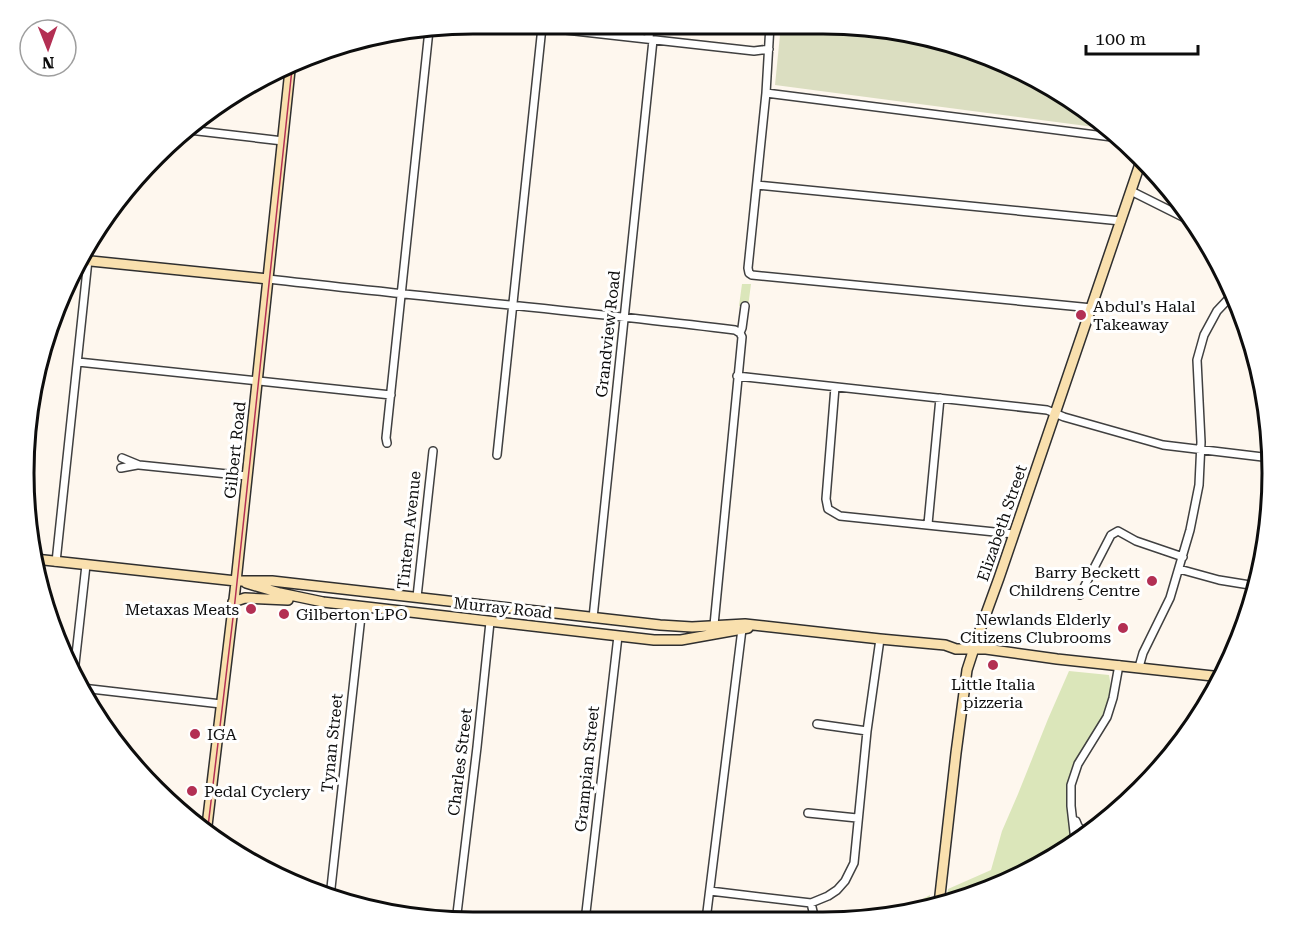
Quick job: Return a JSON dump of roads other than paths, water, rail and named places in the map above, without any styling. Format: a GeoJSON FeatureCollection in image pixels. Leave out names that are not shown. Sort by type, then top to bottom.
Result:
{"type":"FeatureCollection","features":[{"type":"Feature","properties":{"kind":"main road","name":"Gilbert Road"},"geometry":{"type":"LineString","coordinates":[[207,823],[237,581],[289,75]]}},
{"type":"Feature","properties":{"kind":"main road","name":"Elizabeth Street"},"geometry":{"type":"LineString","coordinates":[[940,897],[967,670],[1138,169]]}},
{"type":"Feature","properties":{"kind":"main road"},"geometry":{"type":"LineString","coordinates":[[90,261],[268,279]]}},
{"type":"Feature","properties":{"kind":"main road","name":"Murray Road"},"geometry":{"type":"LineString","coordinates":[[43,560],[237,581],[272,581],[620,621],[676,626],[745,624],[945,645],[956,649],[986,649],[1212,676]]}},
{"type":"Feature","properties":{"kind":"main road","name":"Murray Road"},"geometry":{"type":"LineString","coordinates":[[237,581],[323,602],[618,636],[681,640],[766,627]]}},
{"type":"Feature","properties":{"kind":"main road","name":"Tynan Street"},"geometry":{"type":"LineString","coordinates":[[362,607],[364,591]]}},
{"type":"Feature","properties":{"kind":"main road","name":"Tintern Avenue"},"geometry":{"type":"LineString","coordinates":[[415,613],[417,597]]}},
{"type":"Feature","properties":{"kind":"main road"},"geometry":{"type":"LineString","coordinates":[[233,602],[253,598],[323,602]]}},
{"type":"Feature","properties":{"kind":"main road","name":"Charles Street"},"geometry":{"type":"LineString","coordinates":[[490,622],[492,606]]}},
{"type":"Feature","properties":{"kind":"main road","name":"Grandview Road"},"geometry":{"type":"LineString","coordinates":[[591,633],[593,618]]}},
{"type":"Feature","properties":{"kind":"main road","name":"Grampian Street"},"geometry":{"type":"LineString","coordinates":[[618,636],[620,621]]}},
{"type":"Feature","properties":{"kind":"street"},"geometry":{"type":"LineString","coordinates":[[496,455],[541,34]]}},
{"type":"Feature","properties":{"kind":"street"},"geometry":{"type":"LineString","coordinates":[[606,34],[754,51],[769,49]]}},
{"type":"Feature","properties":{"kind":"street","name":"Grandview Road"},"geometry":{"type":"LineString","coordinates":[[593,618],[625,317],[651,34]]}},
{"type":"Feature","properties":{"kind":"street"},"geometry":{"type":"LineString","coordinates":[[770,34],[766,93],[748,268],[750,273],[1092,308]]}},
{"type":"Feature","properties":{"kind":"street"},"geometry":{"type":"LineString","coordinates":[[387,443],[428,37]]}},
{"type":"Feature","properties":{"kind":"street"},"geometry":{"type":"LineString","coordinates":[[766,93],[1103,136]]}},
{"type":"Feature","properties":{"kind":"street"},"geometry":{"type":"LineString","coordinates":[[199,131],[283,141]]}},
{"type":"Feature","properties":{"kind":"street"},"geometry":{"type":"LineString","coordinates":[[757,185],[1121,221]]}},
{"type":"Feature","properties":{"kind":"street"},"geometry":{"type":"LineString","coordinates":[[1131,191],[1176,214]]}},
{"type":"Feature","properties":{"kind":"street"},"geometry":{"type":"LineString","coordinates":[[56,562],[78,362],[83,273]]}},
{"type":"Feature","properties":{"kind":"street"},"geometry":{"type":"LineString","coordinates":[[268,279],[625,317],[735,330],[740,333]]}},
{"type":"Feature","properties":{"kind":"street"},"geometry":{"type":"LineString","coordinates":[[1139,668],[1143,653],[1170,598],[1190,530],[1199,485],[1201,450],[1197,360],[1204,335],[1217,311],[1226,301]]}},
{"type":"Feature","properties":{"kind":"street"},"geometry":{"type":"LineString","coordinates":[[714,625],[742,337],[740,333],[745,306]]}},
{"type":"Feature","properties":{"kind":"street"},"geometry":{"type":"LineString","coordinates":[[78,362],[391,395]]}},
{"type":"Feature","properties":{"kind":"street"},"geometry":{"type":"LineString","coordinates":[[737,376],[1045,410],[1163,445],[1261,457]]}},
{"type":"Feature","properties":{"kind":"street"},"geometry":{"type":"LineString","coordinates":[[836,387],[826,499],[828,509],[840,516],[1014,534]]}},
{"type":"Feature","properties":{"kind":"street"},"geometry":{"type":"LineString","coordinates":[[928,524],[940,398]]}},
{"type":"Feature","properties":{"kind":"street","name":"Tintern Avenue"},"geometry":{"type":"LineString","coordinates":[[417,597],[433,451]]}},
{"type":"Feature","properties":{"kind":"street"},"geometry":{"type":"LineString","coordinates":[[122,458],[139,465]]}},
{"type":"Feature","properties":{"kind":"street"},"geometry":{"type":"LineString","coordinates":[[121,468],[139,465],[247,476]]}},
{"type":"Feature","properties":{"kind":"street"},"geometry":{"type":"LineString","coordinates":[[1080,594],[1112,535],[1118,531],[1136,541],[1183,557]]}},
{"type":"Feature","properties":{"kind":"street"},"geometry":{"type":"LineString","coordinates":[[76,658],[86,565]]}},
{"type":"Feature","properties":{"kind":"street"},"geometry":{"type":"LineString","coordinates":[[1179,569],[1219,580],[1248,585]]}},
{"type":"Feature","properties":{"kind":"street","name":"Tynan Street"},"geometry":{"type":"LineString","coordinates":[[331,889],[362,607]]}},
{"type":"Feature","properties":{"kind":"street","name":"Charles Street"},"geometry":{"type":"LineString","coordinates":[[457,912],[490,622]]}},
{"type":"Feature","properties":{"kind":"street"},"geometry":{"type":"LineString","coordinates":[[707,912],[742,629]]}},
{"type":"Feature","properties":{"kind":"street","name":"Grampian Street"},"geometry":{"type":"LineString","coordinates":[[586,912],[618,636]]}},
{"type":"Feature","properties":{"kind":"street"},"geometry":{"type":"LineString","coordinates":[[710,891],[811,903],[828,896],[845,881],[854,862],[867,731],[880,639]]}},
{"type":"Feature","properties":{"kind":"street"},"geometry":{"type":"LineString","coordinates":[[1074,833],[1070,794],[1074,775],[1086,750],[1107,717],[1119,665]]}},
{"type":"Feature","properties":{"kind":"street"},"geometry":{"type":"LineString","coordinates":[[91,689],[221,704]]}},
{"type":"Feature","properties":{"kind":"street"},"geometry":{"type":"LineString","coordinates":[[817,724],[867,731]]}},
{"type":"Feature","properties":{"kind":"street"},"geometry":{"type":"LineString","coordinates":[[807,813],[857,818]]}},
{"type":"Feature","properties":{"kind":"street"},"geometry":{"type":"LineString","coordinates":[[1073,813],[1080,829]]}},
{"type":"Feature","properties":{"kind":"street"},"geometry":{"type":"LineString","coordinates":[[811,903],[813,912]]}},
{"type":"Feature","properties":{"kind":"tram line"},"geometry":{"type":"LineString","coordinates":[[208,824],[235,601],[291,74]]}},
{"type":"Feature","properties":{"kind":"place","name":"Abdul's Halal Takeaway"},"geometry":{"type":"Point","coordinates":[1081,315]}},
{"type":"Feature","properties":{"kind":"place","name":"Barry Beckett Childrens Centre"},"geometry":{"type":"Point","coordinates":[1152,581]}},
{"type":"Feature","properties":{"kind":"place","name":"Metaxas Meats"},"geometry":{"type":"Point","coordinates":[251,609]}},
{"type":"Feature","properties":{"kind":"place","name":"Gilberton LPO"},"geometry":{"type":"Point","coordinates":[284,614]}},
{"type":"Feature","properties":{"kind":"place","name":"Newlands Elderly Citizens Clubrooms"},"geometry":{"type":"Point","coordinates":[1123,628]}},
{"type":"Feature","properties":{"kind":"place","name":"Little Italia pizzeria"},"geometry":{"type":"Point","coordinates":[993,665]}},
{"type":"Feature","properties":{"kind":"place","name":"IGA"},"geometry":{"type":"Point","coordinates":[195,734]}},
{"type":"Feature","properties":{"kind":"place","name":"Pedal Cyclery"},"geometry":{"type":"Point","coordinates":[192,791]}}]}
